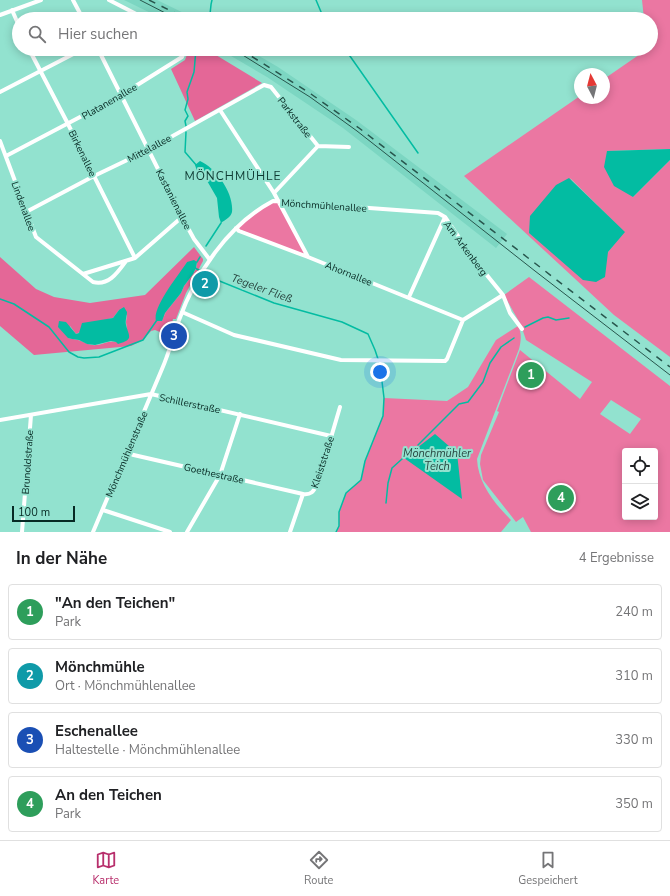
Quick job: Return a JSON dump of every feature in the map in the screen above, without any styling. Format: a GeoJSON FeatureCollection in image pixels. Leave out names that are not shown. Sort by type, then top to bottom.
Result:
{"type":"FeatureCollection","features":[{"type":"Feature","properties":{"kind":"street"},"geometry":{"type":"LineString","coordinates":[[0,15],[41,0]]}},
{"type":"Feature","properties":{"kind":"street"},"geometry":{"type":"LineString","coordinates":[[73,0],[79,12]]}},
{"type":"Feature","properties":{"kind":"street"},"geometry":{"type":"LineString","coordinates":[[109,0],[132,12]]}},
{"type":"Feature","properties":{"kind":"street","name":"Birkenallee"},"geometry":{"type":"LineString","coordinates":[[32,56],[135,258]]}},
{"type":"Feature","properties":{"kind":"street"},"geometry":{"type":"LineString","coordinates":[[0,92],[69,56]]}},
{"type":"Feature","properties":{"kind":"street","name":"Kastanienallee"},"geometry":{"type":"LineString","coordinates":[[102,56],[194,239],[210,260]]}},
{"type":"Feature","properties":{"kind":"street","name":"Platanenallee"},"geometry":{"type":"LineString","coordinates":[[6,156],[121,95],[182,56]]}},
{"type":"Feature","properties":{"kind":"street","name":"Mittelallee"},"geometry":{"type":"LineString","coordinates":[[26,212],[149,149],[264,85],[271,87]]}},
{"type":"Feature","properties":{"kind":"street","name":"Parkstraße"},"geometry":{"type":"LineString","coordinates":[[271,87],[318,146]]}},
{"type":"Feature","properties":{"kind":"street"},"geometry":{"type":"LineString","coordinates":[[220,110],[280,202],[308,257]]}},
{"type":"Feature","properties":{"kind":"street","name":"Lindenallee"},"geometry":{"type":"LineString","coordinates":[[0,141],[36,237],[93,282],[99,284],[106,282],[126,261]]}},
{"type":"Feature","properties":{"kind":"street"},"geometry":{"type":"LineString","coordinates":[[274,193],[318,146],[349,147]]}},
{"type":"Feature","properties":{"kind":"street","name":"Mönchmühlenallee"},"geometry":{"type":"LineString","coordinates":[[168,354],[182,312],[203,270],[236,228],[264,206],[273,201],[438,213],[444,217]]}},
{"type":"Feature","properties":{"kind":"street","name":"Lindenallee"},"geometry":{"type":"LineString","coordinates":[[83,274],[135,258],[182,216]]}},
{"type":"Feature","properties":{"kind":"street","name":"Am Arkenberg"},"geometry":{"type":"LineString","coordinates":[[444,217],[473,258],[503,295],[510,313],[522,329]]}},
{"type":"Feature","properties":{"kind":"street","name":"Am Arkenberg"},"geometry":{"type":"LineString","coordinates":[[409,297],[444,217]]}},
{"type":"Feature","properties":{"kind":"street","name":"Ahornallee"},"geometry":{"type":"LineString","coordinates":[[236,228],[239,231],[409,297],[463,320]]}},
{"type":"Feature","properties":{"kind":"street"},"geometry":{"type":"LineString","coordinates":[[182,312],[234,335],[340,360],[445,361],[463,320],[503,295]]}},
{"type":"Feature","properties":{"kind":"street","name":"Mönchmühlenstraße"},"geometry":{"type":"LineString","coordinates":[[94,532],[125,453],[152,394],[168,354]]}},
{"type":"Feature","properties":{"kind":"street","name":"Schillerstraße"},"geometry":{"type":"LineString","coordinates":[[0,420],[152,394],[330,436]]}},
{"type":"Feature","properties":{"kind":"street","name":"Kleiststraße"},"geometry":{"type":"LineString","coordinates":[[290,532],[303,494],[309,495],[314,492],[340,407]]}},
{"type":"Feature","properties":{"kind":"street"},"geometry":{"type":"LineString","coordinates":[[187,532],[220,475],[240,414]]}},
{"type":"Feature","properties":{"kind":"street","name":"Brunoldstraße"},"geometry":{"type":"LineString","coordinates":[[22,532],[31,415]]}},
{"type":"Feature","properties":{"kind":"street","name":"Goethestraße"},"geometry":{"type":"LineString","coordinates":[[125,453],[303,494]]}},
{"type":"Feature","properties":{"kind":"street"},"geometry":{"type":"LineString","coordinates":[[103,510],[170,532]]}},
{"type":"Feature","properties":{"kind":"shaded area"},"geometry":{"type":"Polygon","coordinates":[[[124,0],[157,0],[182,12],[149,12],[124,0]]]}},
{"type":"Feature","properties":{"kind":"shaded area"},"geometry":{"type":"Polygon","coordinates":[[[642,0],[670,0],[670,149],[607,151],[633,197],[670,160],[670,357],[614,315],[464,176],[574,100],[574,104],[610,104],[610,75],[637,56],[658,56],[658,12],[643,12],[642,0]],[[570,178],[608,252],[624,232],[570,178]]]}},
{"type":"Feature","properties":{"kind":"shaded area"},"geometry":{"type":"Polygon","coordinates":[[[186,56],[218,56],[262,83],[195,121],[171,69],[185,60],[186,56]]]}},
{"type":"Feature","properties":{"kind":"shaded area"},"geometry":{"type":"Polygon","coordinates":[[[231,56],[259,56],[278,67],[356,120],[507,234],[496,248],[343,128],[267,77],[231,56]]]}},
{"type":"Feature","properties":{"kind":"shaded area"},"geometry":{"type":"Polygon","coordinates":[[[273,201],[279,203],[308,257],[236,228],[273,201]]]}},
{"type":"Feature","properties":{"kind":"shaded area"},"geometry":{"type":"Polygon","coordinates":[[[194,247],[203,261],[186,293],[176,319],[173,319],[170,333],[172,337],[155,330],[151,331],[143,340],[131,346],[34,355],[0,326],[0,257],[36,289],[54,297],[90,303],[145,295],[194,247]],[[187,262],[166,312],[181,293],[196,269],[197,262],[187,262]],[[119,310],[113,318],[76,334],[70,326],[68,338],[94,345],[116,342],[127,329],[127,315],[119,310]]]}},
{"type":"Feature","properties":{"kind":"shaded area"},"geometry":{"type":"Polygon","coordinates":[[[529,277],[670,386],[670,532],[531,532],[523,517],[516,522],[483,480],[480,464],[481,455],[499,412],[497,411],[520,350],[580,399],[592,382],[526,340],[521,325],[504,295],[529,277]],[[611,400],[600,414],[630,434],[641,419],[611,400]]]}},
{"type":"Feature","properties":{"kind":"shaded area"},"geometry":{"type":"Polygon","coordinates":[[[518,326],[521,337],[519,349],[477,459],[480,476],[488,492],[493,500],[511,520],[501,532],[336,532],[339,526],[339,512],[346,493],[361,480],[365,461],[383,416],[384,398],[447,401],[468,387],[496,340],[518,326]]]}},
{"type":"Feature","properties":{"kind":"water"},"geometry":{"type":"Polygon","coordinates":[[[670,149],[670,160],[633,197],[614,186],[604,167],[607,151],[670,149]]]}},
{"type":"Feature","properties":{"kind":"water"},"geometry":{"type":"Polygon","coordinates":[[[200,161],[206,164],[218,175],[230,197],[232,212],[228,218],[221,223],[217,198],[206,179],[197,171],[195,165],[200,161]]]}},
{"type":"Feature","properties":{"kind":"water"},"geometry":{"type":"Polygon","coordinates":[[[569,178],[625,232],[608,252],[605,277],[596,282],[583,280],[529,233],[530,216],[556,185],[569,178]]]}},
{"type":"Feature","properties":{"kind":"water"},"geometry":{"type":"Polygon","coordinates":[[[194,260],[197,262],[193,274],[184,286],[181,293],[165,313],[162,321],[156,321],[158,308],[167,291],[187,262],[194,260]]]}},
{"type":"Feature","properties":{"kind":"water"},"geometry":{"type":"Polygon","coordinates":[[[124,307],[127,312],[126,323],[129,337],[126,341],[118,344],[111,341],[95,345],[87,344],[79,340],[68,338],[58,327],[59,321],[66,322],[76,334],[79,333],[82,323],[113,318],[119,310],[124,307]]]}},
{"type":"Feature","properties":{"kind":"water","name":"Mönchmühler Teich"},"geometry":{"type":"Polygon","coordinates":[[[435,434],[457,453],[462,499],[404,458],[435,434]]]}},
{"type":"Feature","properties":{"kind":"waterway"},"geometry":{"type":"LineString","coordinates":[[210,12],[212,0]]}},
{"type":"Feature","properties":{"kind":"waterway"},"geometry":{"type":"LineString","coordinates":[[316,0],[321,12]]}},
{"type":"Feature","properties":{"kind":"waterway"},"geometry":{"type":"LineString","coordinates":[[186,126],[185,121],[188,116],[185,110],[188,99],[187,92],[194,72],[195,56]]}},
{"type":"Feature","properties":{"kind":"waterway"},"geometry":{"type":"LineString","coordinates":[[350,56],[418,153]]}},
{"type":"Feature","properties":{"kind":"waterway"},"geometry":{"type":"LineString","coordinates":[[186,132],[185,152],[197,166]]}},
{"type":"Feature","properties":{"kind":"waterway"},"geometry":{"type":"LineString","coordinates":[[206,246],[221,223]]}},
{"type":"Feature","properties":{"kind":"waterway"},"geometry":{"type":"LineString","coordinates":[[197,262],[200,257]]}},
{"type":"Feature","properties":{"kind":"waterway","name":"Tegeler Fließ"},"geometry":{"type":"LineString","coordinates":[[195,268],[217,280],[274,303],[342,322],[368,334],[380,365],[384,398],[383,416],[365,461],[361,480],[346,493],[339,512],[339,526],[336,532]]}},
{"type":"Feature","properties":{"kind":"waterway","name":"Tegeler Fließ"},"geometry":{"type":"LineString","coordinates":[[0,299],[14,304],[49,327],[69,352],[78,357],[84,358],[99,357],[143,340],[157,320]]}},
{"type":"Feature","properties":{"kind":"waterway"},"geometry":{"type":"LineString","coordinates":[[525,327],[543,318],[548,317],[556,320],[569,318]]}},
{"type":"Feature","properties":{"kind":"waterway"},"geometry":{"type":"LineString","coordinates":[[418,445],[459,404],[468,402],[483,382],[490,363],[501,347],[514,338]]}},
{"type":"Feature","properties":{"kind":"waterway"},"geometry":{"type":"LineString","coordinates":[[386,503],[388,483],[392,468],[412,450]]}},
{"type":"Feature","properties":{"kind":"tram line"},"geometry":{"type":"LineString","coordinates":[[140,0],[163,12]]}},
{"type":"Feature","properties":{"kind":"tram line"},"geometry":{"type":"LineString","coordinates":[[244,56],[310,97],[357,131],[670,375]]}},
{"type":"Feature","properties":{"kind":"railway"},"geometry":{"type":"LineString","coordinates":[[149,0],[173,12]]}},
{"type":"Feature","properties":{"kind":"railway"},"geometry":{"type":"LineString","coordinates":[[251,56],[311,94],[359,128],[670,367]]}},
{"type":"Feature","properties":{"kind":"place","name":"Mönchmühle"},"geometry":{"type":"Point","coordinates":[205,284]}},
{"type":"Feature","properties":{"kind":"place","name":"Eschenallee"},"geometry":{"type":"Point","coordinates":[174,336]}},
{"type":"Feature","properties":{"kind":"place","name":"\"An den Teichen\""},"geometry":{"type":"Point","coordinates":[531,375]}},
{"type":"Feature","properties":{"kind":"place","name":"An den Teichen"},"geometry":{"type":"Point","coordinates":[561,498]}},
{"type":"Feature","properties":{"kind":"district","name":"MÖNCHMÜHLE"},"geometry":{"type":"Point","coordinates":[233,176]}}]}
